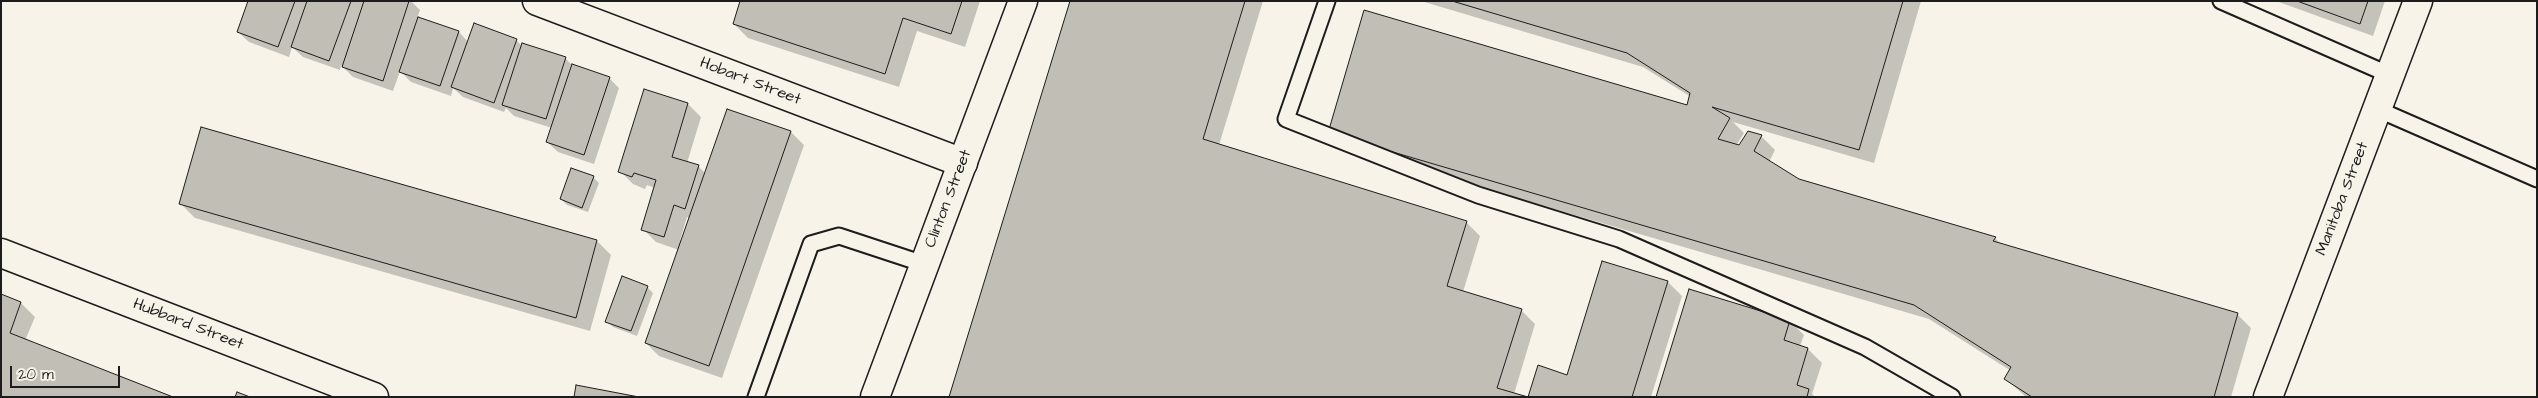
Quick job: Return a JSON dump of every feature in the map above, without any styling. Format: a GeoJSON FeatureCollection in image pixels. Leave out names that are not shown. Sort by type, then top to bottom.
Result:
{"type":"FeatureCollection","features":[{"type":"Feature","properties":{"kind":"street","name":"Hobart Street"},"geometry":{"type":"LineString","coordinates":[[537,1],[963,163]]}},
{"type":"Feature","properties":{"kind":"street","name":"Clinton Street"},"geometry":{"type":"LineString","coordinates":[[875,397],[1023,1]]}},
{"type":"Feature","properties":{"kind":"street","name":"Manitoba Street"},"geometry":{"type":"LineString","coordinates":[[2268,397],[2418,1]]}},
{"type":"Feature","properties":{"kind":"street","name":"Hubbard Street"},"geometry":{"type":"LineString","coordinates":[[1,253],[374,397]]}},
{"type":"Feature","properties":{"kind":"lane"},"geometry":{"type":"LineString","coordinates":[[1327,1],[1286,119],[1478,195],[1619,239],[1865,347],[1952,397]]}},
{"type":"Feature","properties":{"kind":"lane"},"geometry":{"type":"LineString","coordinates":[[2221,1],[2390,75]]}},
{"type":"Feature","properties":{"kind":"lane"},"geometry":{"type":"LineString","coordinates":[[2377,109],[2537,179]]}},
{"type":"Feature","properties":{"kind":"lane"},"geometry":{"type":"LineString","coordinates":[[756,397],[811,244],[839,236],[924,264]]}},
{"type":"Feature","properties":{"kind":"building"},"geometry":{"type":"Polygon","coordinates":[[[248,1],[295,1],[278,47],[237,32],[248,1]]]}},
{"type":"Feature","properties":{"kind":"building"},"geometry":{"type":"Polygon","coordinates":[[[307,1],[351,1],[329,61],[291,47],[307,1]]]}},
{"type":"Feature","properties":{"kind":"building"},"geometry":{"type":"Polygon","coordinates":[[[364,1],[409,1],[383,81],[342,67],[364,1]]]}},
{"type":"Feature","properties":{"kind":"building"},"geometry":{"type":"Polygon","coordinates":[[[740,1],[962,1],[951,34],[903,18],[885,74],[733,24],[740,1]]]}},
{"type":"Feature","properties":{"kind":"building"},"geometry":{"type":"Polygon","coordinates":[[[1070,1],[1245,1],[1203,139],[1467,221],[1447,286],[1522,309],[1497,388],[1528,397],[949,397],[1070,1]]]}},
{"type":"Feature","properties":{"kind":"building"},"geometry":{"type":"Polygon","coordinates":[[[1452,1],[1903,1],[1859,150],[1712,107],[1730,118],[1718,139],[1739,145],[1748,131],[1762,135],[1754,151],[1799,179],[1996,237],[1993,241],[2238,313],[2214,397],[2032,397],[2004,379],[2011,367],[1914,305],[1328,133],[1364,10],[1687,105],[1690,93],[1627,53],[1452,1]]]}},
{"type":"Feature","properties":{"kind":"building"},"geometry":{"type":"Polygon","coordinates":[[[2297,1],[2368,1],[2360,24],[2297,1]]]}},
{"type":"Feature","properties":{"kind":"building"},"geometry":{"type":"Polygon","coordinates":[[[418,17],[459,31],[440,86],[399,72],[418,17]]]}},
{"type":"Feature","properties":{"kind":"building"},"geometry":{"type":"Polygon","coordinates":[[[474,23],[517,39],[494,103],[451,87],[474,23]]]}},
{"type":"Feature","properties":{"kind":"building"},"geometry":{"type":"Polygon","coordinates":[[[522,43],[566,57],[546,119],[502,105],[522,43]]]}},
{"type":"Feature","properties":{"kind":"building"},"geometry":{"type":"Polygon","coordinates":[[[572,64],[610,77],[584,155],[546,142],[572,64]]]}},
{"type":"Feature","properties":{"kind":"building"},"geometry":{"type":"Polygon","coordinates":[[[644,89],[688,103],[672,157],[699,165],[685,209],[674,205],[664,237],[641,230],[656,180],[634,173],[632,177],[618,172],[644,89]]]}},
{"type":"Feature","properties":{"kind":"building"},"geometry":{"type":"Polygon","coordinates":[[[727,109],[791,131],[709,366],[645,343],[727,109]]]}},
{"type":"Feature","properties":{"kind":"building"},"geometry":{"type":"Polygon","coordinates":[[[201,127],[597,240],[576,318],[179,204],[201,127]]]}},
{"type":"Feature","properties":{"kind":"building"},"geometry":{"type":"Polygon","coordinates":[[[571,168],[594,176],[582,208],[560,199],[571,168]]]}},
{"type":"Feature","properties":{"kind":"building"},"geometry":{"type":"Polygon","coordinates":[[[1602,261],[1668,281],[1632,397],[1528,397],[1538,365],[1567,375],[1602,261]]]}},
{"type":"Feature","properties":{"kind":"building"},"geometry":{"type":"Polygon","coordinates":[[[622,276],[648,286],[631,331],[605,322],[622,276]]]}},
{"type":"Feature","properties":{"kind":"building"},"geometry":{"type":"Polygon","coordinates":[[[1689,289],[1790,320],[1784,340],[1808,348],[1797,385],[1809,389],[1807,397],[1656,397],[1689,289]]]}},
{"type":"Feature","properties":{"kind":"building"},"geometry":{"type":"Polygon","coordinates":[[[1,294],[21,302],[10,333],[173,397],[1,397],[1,294]]]}},
{"type":"Feature","properties":{"kind":"building"},"geometry":{"type":"Polygon","coordinates":[[[576,385],[639,397],[574,397],[576,385]]]}},
{"type":"Feature","properties":{"kind":"building"},"geometry":{"type":"Polygon","coordinates":[[[237,392],[250,397],[235,397],[237,392]]]}}]}
